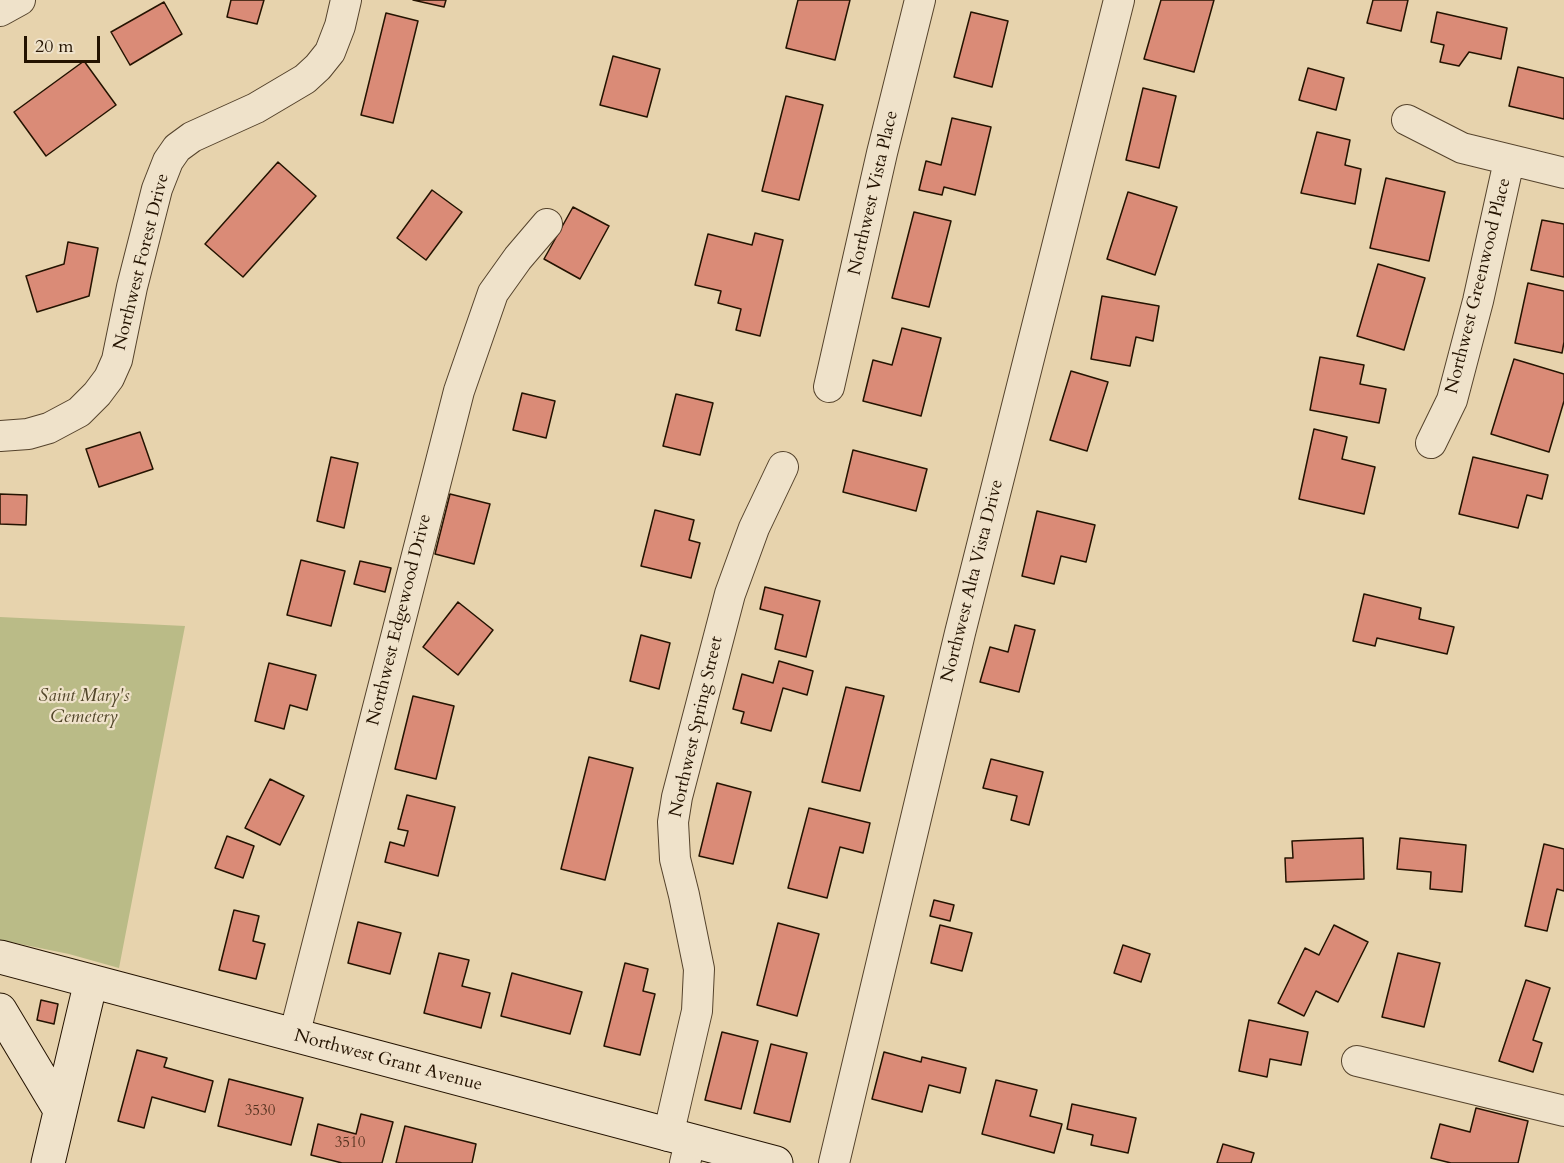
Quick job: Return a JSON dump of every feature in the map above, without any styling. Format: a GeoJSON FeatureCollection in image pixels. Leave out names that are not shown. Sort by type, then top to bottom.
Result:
{"type":"FeatureCollection","features":[{"type":"Feature","properties":{"kind":"street"},"geometry":{"type":"LineString","coordinates":[[0,11],[20,0]]}},
{"type":"Feature","properties":{"kind":"street","name":"Northwest Forest Drive"},"geometry":{"type":"LineString","coordinates":[[0,436],[28,434],[49,428],[79,412],[97,394],[117,360],[132,287],[157,189],[168,161],[177,148],[192,137],[256,108],[305,79],[330,52],[340,26],[346,0]]}},
{"type":"Feature","properties":{"kind":"street","name":"Northwest Vista Place"},"geometry":{"type":"LineString","coordinates":[[830,387],[882,153],[920,0]]}},
{"type":"Feature","properties":{"kind":"street","name":"Northwest Alta Vista Drive"},"geometry":{"type":"LineString","coordinates":[[834,1163],[960,633],[1119,0]]}},
{"type":"Feature","properties":{"kind":"street"},"geometry":{"type":"LineString","coordinates":[[1407,120],[1462,148],[1564,173]]}},
{"type":"Feature","properties":{"kind":"street","name":"Northwest Greenwood Place"},"geometry":{"type":"LineString","coordinates":[[1431,443],[1452,400],[1478,301],[1509,161]]}},
{"type":"Feature","properties":{"kind":"street","name":"Northwest Edgewood Drive"},"geometry":{"type":"LineString","coordinates":[[294,1036],[459,391],[493,293],[518,258],[547,224]]}},
{"type":"Feature","properties":{"kind":"street","name":"Northwest Spring Street"},"geometry":{"type":"LineString","coordinates":[[681,1147],[699,969],[675,859],[674,822],[677,797],[730,594],[754,528],[783,467]]}},
{"type":"Feature","properties":{"kind":"street","name":"Northwest Grant Avenue"},"geometry":{"type":"LineString","coordinates":[[0,957],[294,1036],[681,1147],[776,1163]]}},
{"type":"Feature","properties":{"kind":"street"},"geometry":{"type":"LineString","coordinates":[[48,1163],[91,981]]}},
{"type":"Feature","properties":{"kind":"street"},"geometry":{"type":"LineString","coordinates":[[0,1010],[60,1110]]}},
{"type":"Feature","properties":{"kind":"street"},"geometry":{"type":"LineString","coordinates":[[1357,1061],[1564,1112]]}},
{"type":"Feature","properties":{"kind":"green space","name":"Saint Mary's Cemetery"},"geometry":{"type":"Polygon","coordinates":[[[0,617],[185,626],[119,968],[69,954],[0,940],[0,617]]]}},
{"type":"Feature","properties":{"kind":"building"},"geometry":{"type":"Polygon","coordinates":[[[231,0],[264,0],[257,24],[227,17],[231,0]]]}},
{"type":"Feature","properties":{"kind":"building"},"geometry":{"type":"Polygon","coordinates":[[[413,0],[446,0],[444,7],[413,0]]]}},
{"type":"Feature","properties":{"kind":"building"},"geometry":{"type":"Polygon","coordinates":[[[798,0],[850,0],[835,60],[786,48],[798,0]]]}},
{"type":"Feature","properties":{"kind":"building"},"geometry":{"type":"Polygon","coordinates":[[[1161,0],[1214,0],[1194,72],[1144,59],[1161,0]]]}},
{"type":"Feature","properties":{"kind":"building"},"geometry":{"type":"Polygon","coordinates":[[[1373,0],[1408,0],[1401,31],[1367,23],[1373,0]]]}},
{"type":"Feature","properties":{"kind":"building"},"geometry":{"type":"Polygon","coordinates":[[[164,2],[182,34],[130,65],[111,32],[164,2]]]}},
{"type":"Feature","properties":{"kind":"building"},"geometry":{"type":"Polygon","coordinates":[[[971,12],[1008,21],[992,87],[954,77],[971,12]]]}},
{"type":"Feature","properties":{"kind":"building"},"geometry":{"type":"Polygon","coordinates":[[[1437,12],[1507,28],[1501,59],[1469,52],[1459,66],[1440,62],[1444,45],[1431,42],[1437,12]]]}},
{"type":"Feature","properties":{"kind":"building"},"geometry":{"type":"Polygon","coordinates":[[[386,13],[418,21],[393,123],[361,115],[386,13]]]}},
{"type":"Feature","properties":{"kind":"building"},"geometry":{"type":"Polygon","coordinates":[[[613,56],[660,69],[647,117],[600,105],[613,56]]]}},
{"type":"Feature","properties":{"kind":"building"},"geometry":{"type":"Polygon","coordinates":[[[84,61],[116,105],[46,156],[14,112],[84,61]]]}},
{"type":"Feature","properties":{"kind":"building"},"geometry":{"type":"Polygon","coordinates":[[[1518,67],[1564,78],[1564,119],[1509,106],[1518,67]]]}},
{"type":"Feature","properties":{"kind":"building"},"geometry":{"type":"Polygon","coordinates":[[[1308,68],[1344,78],[1336,110],[1299,100],[1308,68]]]}},
{"type":"Feature","properties":{"kind":"building"},"geometry":{"type":"Polygon","coordinates":[[[1143,88],[1176,96],[1159,168],[1126,160],[1143,88]]]}},
{"type":"Feature","properties":{"kind":"building"},"geometry":{"type":"Polygon","coordinates":[[[786,96],[823,105],[799,200],[762,191],[786,96]]]}},
{"type":"Feature","properties":{"kind":"building"},"geometry":{"type":"Polygon","coordinates":[[[952,118],[991,127],[975,195],[944,187],[942,195],[919,190],[926,161],[941,165],[952,118]]]}},
{"type":"Feature","properties":{"kind":"building"},"geometry":{"type":"Polygon","coordinates":[[[1317,132],[1350,140],[1345,165],[1361,169],[1355,204],[1301,193],[1317,132]]]}},
{"type":"Feature","properties":{"kind":"building"},"geometry":{"type":"Polygon","coordinates":[[[278,162],[316,196],[243,277],[205,244],[278,162]]]}},
{"type":"Feature","properties":{"kind":"building"},"geometry":{"type":"Polygon","coordinates":[[[1386,178],[1445,192],[1429,261],[1370,248],[1386,178]]]}},
{"type":"Feature","properties":{"kind":"building"},"geometry":{"type":"Polygon","coordinates":[[[432,190],[462,212],[426,260],[397,238],[432,190]]]}},
{"type":"Feature","properties":{"kind":"building"},"geometry":{"type":"Polygon","coordinates":[[[1128,192],[1177,207],[1155,275],[1107,259],[1128,192]]]}},
{"type":"Feature","properties":{"kind":"building"},"geometry":{"type":"Polygon","coordinates":[[[573,207],[609,226],[580,279],[544,259],[573,207]]]}},
{"type":"Feature","properties":{"kind":"building"},"geometry":{"type":"Polygon","coordinates":[[[914,212],[951,221],[929,307],[892,298],[914,212]]]}},
{"type":"Feature","properties":{"kind":"building"},"geometry":{"type":"Polygon","coordinates":[[[1542,220],[1564,224],[1564,277],[1531,270],[1542,220]]]}},
{"type":"Feature","properties":{"kind":"building"},"geometry":{"type":"Polygon","coordinates":[[[755,233],[783,240],[760,336],[736,330],[741,309],[718,303],[721,291],[695,285],[708,234],[752,245],[755,233]]]}},
{"type":"Feature","properties":{"kind":"building"},"geometry":{"type":"Polygon","coordinates":[[[68,242],[98,248],[89,296],[37,312],[26,276],[64,264],[68,242]]]}},
{"type":"Feature","properties":{"kind":"building"},"geometry":{"type":"Polygon","coordinates":[[[1378,264],[1425,278],[1404,350],[1357,336],[1378,264]]]}},
{"type":"Feature","properties":{"kind":"building"},"geometry":{"type":"Polygon","coordinates":[[[1528,283],[1564,291],[1562,353],[1515,343],[1528,283]]]}},
{"type":"Feature","properties":{"kind":"building"},"geometry":{"type":"Polygon","coordinates":[[[1102,296],[1159,306],[1153,341],[1136,337],[1130,366],[1091,359],[1102,296]]]}},
{"type":"Feature","properties":{"kind":"building"},"geometry":{"type":"Polygon","coordinates":[[[902,328],[941,338],[921,416],[863,401],[873,360],[892,365],[902,328]]]}},
{"type":"Feature","properties":{"kind":"building"},"geometry":{"type":"Polygon","coordinates":[[[1320,357],[1364,365],[1360,384],[1386,389],[1379,423],[1310,410],[1320,357]]]}},
{"type":"Feature","properties":{"kind":"building"},"geometry":{"type":"Polygon","coordinates":[[[1514,359],[1564,374],[1564,401],[1549,452],[1491,434],[1514,359]]]}},
{"type":"Feature","properties":{"kind":"building"},"geometry":{"type":"Polygon","coordinates":[[[1071,371],[1108,382],[1087,451],[1050,440],[1071,371]]]}},
{"type":"Feature","properties":{"kind":"building"},"geometry":{"type":"Polygon","coordinates":[[[522,393],[555,401],[546,438],[513,430],[522,393]]]}},
{"type":"Feature","properties":{"kind":"building"},"geometry":{"type":"Polygon","coordinates":[[[676,394],[713,403],[700,455],[663,446],[676,394]]]}},
{"type":"Feature","properties":{"kind":"building"},"geometry":{"type":"Polygon","coordinates":[[[1314,429],[1347,437],[1342,459],[1375,467],[1364,514],[1299,499],[1314,429]]]}},
{"type":"Feature","properties":{"kind":"building"},"geometry":{"type":"Polygon","coordinates":[[[140,432],[153,469],[99,487],[86,449],[140,432]]]}},
{"type":"Feature","properties":{"kind":"building"},"geometry":{"type":"Polygon","coordinates":[[[853,450],[927,469],[916,511],[843,492],[853,450]]]}},
{"type":"Feature","properties":{"kind":"building"},"geometry":{"type":"Polygon","coordinates":[[[331,457],[358,463],[344,528],[317,521],[331,457]]]}},
{"type":"Feature","properties":{"kind":"building"},"geometry":{"type":"Polygon","coordinates":[[[1473,457],[1548,475],[1542,499],[1527,495],[1518,528],[1459,514],[1473,457]]]}},
{"type":"Feature","properties":{"kind":"building"},"geometry":{"type":"Polygon","coordinates":[[[0,494],[27,495],[26,525],[0,524],[0,494]]]}},
{"type":"Feature","properties":{"kind":"building"},"geometry":{"type":"Polygon","coordinates":[[[450,494],[490,504],[474,564],[435,554],[450,494]]]}},
{"type":"Feature","properties":{"kind":"building"},"geometry":{"type":"Polygon","coordinates":[[[655,510],[694,520],[689,540],[700,543],[691,578],[641,566],[655,510]]]}},
{"type":"Feature","properties":{"kind":"building"},"geometry":{"type":"Polygon","coordinates":[[[1037,511],[1095,525],[1086,562],[1061,556],[1054,584],[1022,576],[1037,511]]]}},
{"type":"Feature","properties":{"kind":"building"},"geometry":{"type":"Polygon","coordinates":[[[301,560],[345,571],[331,626],[287,615],[301,560]]]}},
{"type":"Feature","properties":{"kind":"building"},"geometry":{"type":"Polygon","coordinates":[[[360,561],[391,568],[385,592],[354,584],[360,561]]]}},
{"type":"Feature","properties":{"kind":"building"},"geometry":{"type":"Polygon","coordinates":[[[765,587],[820,601],[806,657],[775,649],[783,615],[760,609],[765,587]]]}},
{"type":"Feature","properties":{"kind":"building"},"geometry":{"type":"Polygon","coordinates":[[[1364,594],[1421,608],[1419,619],[1454,627],[1447,654],[1377,638],[1375,646],[1353,641],[1364,594]]]}},
{"type":"Feature","properties":{"kind":"building"},"geometry":{"type":"Polygon","coordinates":[[[458,602],[493,630],[458,675],[423,647],[458,602]]]}},
{"type":"Feature","properties":{"kind":"building"},"geometry":{"type":"Polygon","coordinates":[[[1015,625],[1035,630],[1019,692],[980,682],[990,647],[1008,652],[1015,625]]]}},
{"type":"Feature","properties":{"kind":"building"},"geometry":{"type":"Polygon","coordinates":[[[641,635],[670,643],[659,689],[630,681],[641,635]]]}},
{"type":"Feature","properties":{"kind":"building"},"geometry":{"type":"Polygon","coordinates":[[[779,661],[813,671],[807,695],[783,688],[771,731],[741,723],[744,712],[733,709],[742,674],[773,683],[779,661]]]}},
{"type":"Feature","properties":{"kind":"building"},"geometry":{"type":"Polygon","coordinates":[[[269,663],[316,675],[307,710],[290,705],[284,729],[255,721],[269,663]]]}},
{"type":"Feature","properties":{"kind":"building"},"geometry":{"type":"Polygon","coordinates":[[[846,687],[884,696],[860,791],[822,782],[846,687]]]}},
{"type":"Feature","properties":{"kind":"building"},"geometry":{"type":"Polygon","coordinates":[[[413,696],[454,706],[436,779],[395,769],[413,696]]]}},
{"type":"Feature","properties":{"kind":"building"},"geometry":{"type":"Polygon","coordinates":[[[589,757],[633,768],[605,880],[561,869],[589,757]]]}},
{"type":"Feature","properties":{"kind":"building"},"geometry":{"type":"Polygon","coordinates":[[[991,759],[1043,772],[1029,825],[1011,820],[1017,796],[983,788],[991,759]]]}},
{"type":"Feature","properties":{"kind":"building"},"geometry":{"type":"Polygon","coordinates":[[[270,779],[304,796],[280,845],[245,828],[270,779]]]}},
{"type":"Feature","properties":{"kind":"building"},"geometry":{"type":"Polygon","coordinates":[[[717,783],[751,792],[733,864],[699,856],[717,783]]]}},
{"type":"Feature","properties":{"kind":"building"},"geometry":{"type":"Polygon","coordinates":[[[407,795],[455,807],[438,876],[385,862],[390,842],[404,846],[408,831],[398,829],[407,795]]]}},
{"type":"Feature","properties":{"kind":"building"},"geometry":{"type":"Polygon","coordinates":[[[809,808],[870,823],[863,853],[840,847],[827,898],[788,888],[809,808]]]}},
{"type":"Feature","properties":{"kind":"building"},"geometry":{"type":"Polygon","coordinates":[[[227,836],[254,846],[243,878],[215,868],[227,836]]]}},
{"type":"Feature","properties":{"kind":"building"},"geometry":{"type":"Polygon","coordinates":[[[1363,838],[1364,879],[1286,882],[1285,858],[1293,858],[1292,841],[1363,838]]]}},
{"type":"Feature","properties":{"kind":"building"},"geometry":{"type":"Polygon","coordinates":[[[1400,838],[1466,845],[1462,892],[1430,889],[1431,872],[1397,869],[1400,838]]]}},
{"type":"Feature","properties":{"kind":"building"},"geometry":{"type":"Polygon","coordinates":[[[1544,844],[1564,849],[1564,891],[1557,889],[1547,931],[1525,926],[1544,844]]]}},
{"type":"Feature","properties":{"kind":"building"},"geometry":{"type":"Polygon","coordinates":[[[934,900],[954,905],[950,921],[930,916],[934,900]]]}},
{"type":"Feature","properties":{"kind":"building"},"geometry":{"type":"Polygon","coordinates":[[[234,910],[259,916],[253,941],[265,944],[256,979],[219,970],[234,910]]]}},
{"type":"Feature","properties":{"kind":"building"},"geometry":{"type":"Polygon","coordinates":[[[358,922],[401,933],[390,974],[348,963],[358,922]]]}},
{"type":"Feature","properties":{"kind":"building"},"geometry":{"type":"Polygon","coordinates":[[[778,923],[819,934],[797,1016],[757,1005],[778,923]]]}},
{"type":"Feature","properties":{"kind":"building"},"geometry":{"type":"Polygon","coordinates":[[[940,925],[972,933],[962,971],[931,963],[940,925]]]}},
{"type":"Feature","properties":{"kind":"building"},"geometry":{"type":"Polygon","coordinates":[[[1334,925],[1368,942],[1338,1002],[1316,991],[1304,1016],[1278,1003],[1305,948],[1319,955],[1334,925]]]}},
{"type":"Feature","properties":{"kind":"building"},"geometry":{"type":"Polygon","coordinates":[[[1123,945],[1150,954],[1141,982],[1114,973],[1123,945]]]}},
{"type":"Feature","properties":{"kind":"building"},"geometry":{"type":"Polygon","coordinates":[[[439,953],[469,960],[462,986],[490,993],[481,1028],[424,1013],[439,953]]]}},
{"type":"Feature","properties":{"kind":"building"},"geometry":{"type":"Polygon","coordinates":[[[1398,953],[1440,963],[1424,1027],[1382,1017],[1398,953]]]}},
{"type":"Feature","properties":{"kind":"building"},"geometry":{"type":"Polygon","coordinates":[[[625,963],[648,969],[643,991],[655,994],[640,1055],[604,1046],[625,963]]]}},
{"type":"Feature","properties":{"kind":"building"},"geometry":{"type":"Polygon","coordinates":[[[512,973],[582,992],[570,1034],[501,1016],[512,973]]]}},
{"type":"Feature","properties":{"kind":"building"},"geometry":{"type":"Polygon","coordinates":[[[1526,980],[1550,988],[1533,1040],[1542,1043],[1533,1072],[1499,1061],[1526,980]]]}},
{"type":"Feature","properties":{"kind":"building"},"geometry":{"type":"Polygon","coordinates":[[[41,1000],[58,1004],[54,1024],[37,1020],[41,1000]]]}},
{"type":"Feature","properties":{"kind":"building"},"geometry":{"type":"Polygon","coordinates":[[[1249,1020],[1308,1032],[1301,1065],[1270,1059],[1267,1077],[1239,1071],[1249,1020]]]}},
{"type":"Feature","properties":{"kind":"building"},"geometry":{"type":"Polygon","coordinates":[[[722,1032],[758,1041],[741,1109],[705,1100],[722,1032]]]}},
{"type":"Feature","properties":{"kind":"building"},"geometry":{"type":"Polygon","coordinates":[[[771,1044],[807,1053],[790,1122],[754,1113],[771,1044]]]}},
{"type":"Feature","properties":{"kind":"building"},"geometry":{"type":"Polygon","coordinates":[[[137,1050],[167,1058],[164,1067],[213,1081],[205,1112],[152,1097],[144,1128],[118,1121],[137,1050]]]}},
{"type":"Feature","properties":{"kind":"building"},"geometry":{"type":"Polygon","coordinates":[[[884,1052],[921,1062],[922,1057],[966,1068],[960,1093],[929,1085],[922,1112],[872,1099],[884,1052]]]}},
{"type":"Feature","properties":{"kind":"building"},"geometry":{"type":"Polygon","coordinates":[[[229,1079],[303,1098],[291,1145],[218,1126],[229,1079]]]}},
{"type":"Feature","properties":{"kind":"building"},"geometry":{"type":"Polygon","coordinates":[[[996,1080],[1037,1090],[1030,1116],[1062,1124],[1054,1153],[982,1134],[996,1080]]]}},
{"type":"Feature","properties":{"kind":"building"},"geometry":{"type":"Polygon","coordinates":[[[1072,1104],[1136,1118],[1128,1153],[1091,1145],[1093,1135],[1067,1129],[1072,1104]]]}},
{"type":"Feature","properties":{"kind":"building"},"geometry":{"type":"Polygon","coordinates":[[[1476,1108],[1528,1121],[1518,1163],[1451,1163],[1431,1158],[1440,1124],[1470,1132],[1476,1108]]]}},
{"type":"Feature","properties":{"kind":"building"},"geometry":{"type":"Polygon","coordinates":[[[361,1114],[393,1122],[382,1163],[342,1163],[311,1155],[318,1124],[356,1134],[361,1114]]]}},
{"type":"Feature","properties":{"kind":"building"},"geometry":{"type":"Polygon","coordinates":[[[405,1126],[476,1144],[472,1163],[396,1163],[405,1126]]]}},
{"type":"Feature","properties":{"kind":"building"},"geometry":{"type":"Polygon","coordinates":[[[1223,1144],[1254,1153],[1251,1163],[1217,1163],[1223,1144]]]}}]}
